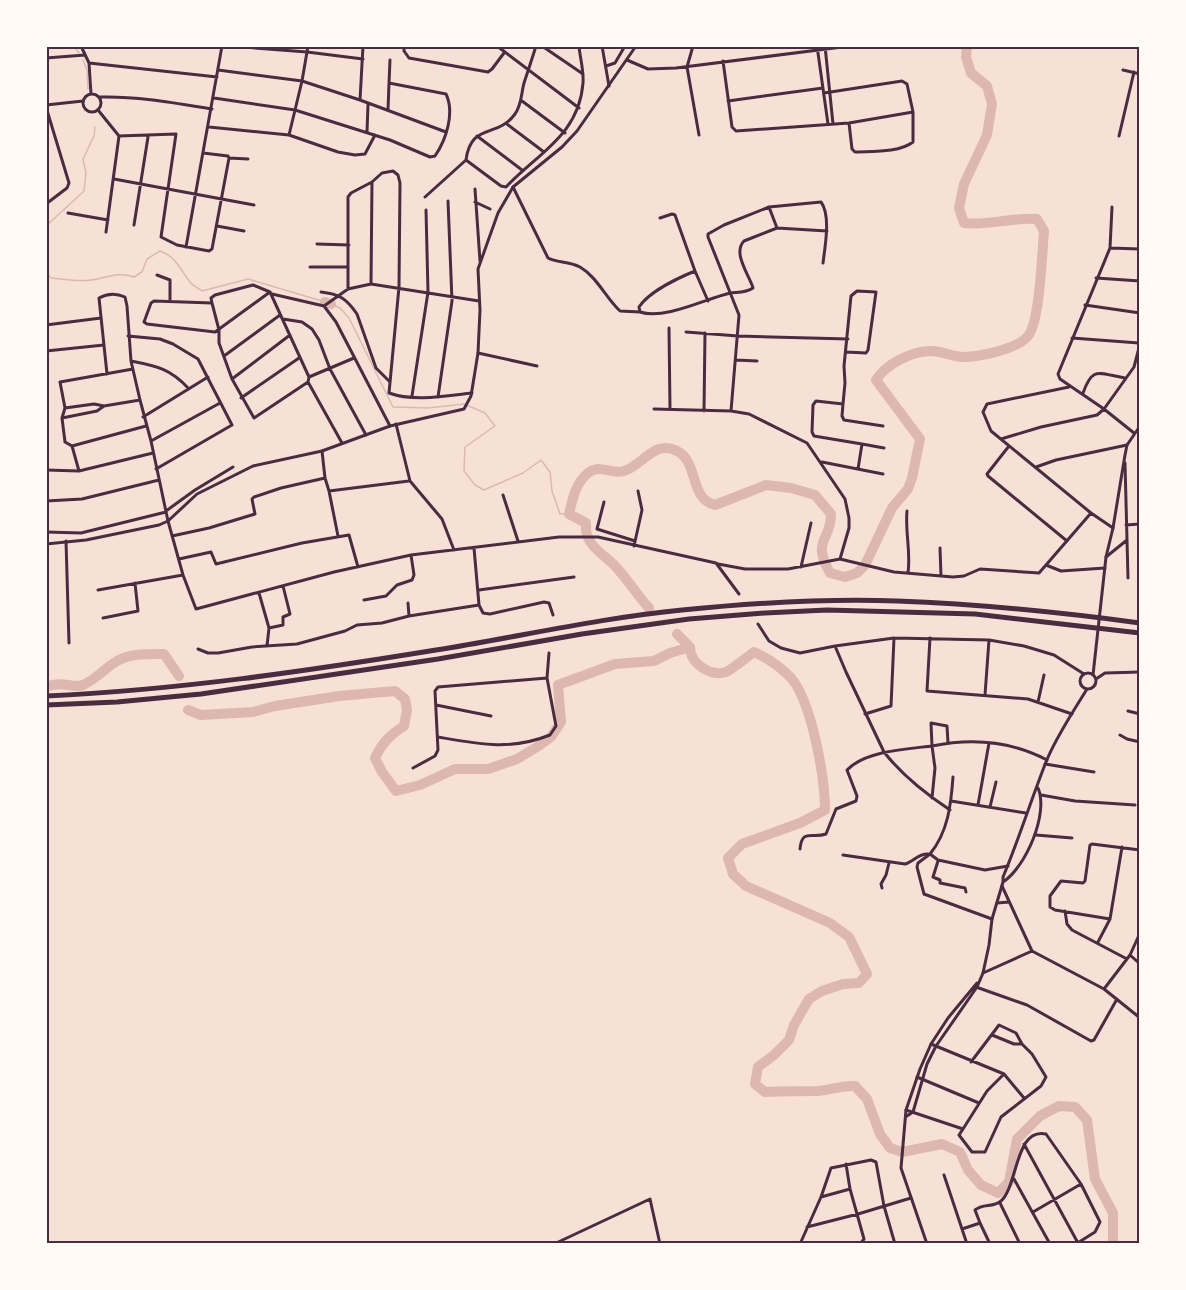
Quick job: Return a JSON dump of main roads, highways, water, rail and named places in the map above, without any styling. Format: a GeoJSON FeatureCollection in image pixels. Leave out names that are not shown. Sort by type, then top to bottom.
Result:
{"type":"FeatureCollection","features":[{"type":"Feature","properties":{"kind":"highway"},"geometry":{"type":"LineString","coordinates":[[46,696],[202,685],[400,656],[680,610],[826,601],[897,601],[1059,612],[1140,623]]}},
{"type":"Feature","properties":{"kind":"highway"},"geometry":{"type":"LineString","coordinates":[[46,705],[174,698],[275,685],[689,619],[817,611],[895,611],[975,614],[1140,633]]}},
{"type":"Feature","properties":{"kind":"waterway"},"geometry":{"type":"LineString","coordinates":[[74,46],[79,53]]}},
{"type":"Feature","properties":{"kind":"waterway"},"geometry":{"type":"LineString","coordinates":[[649,608],[616,567],[591,543],[586,531],[586,523],[569,514],[577,487],[592,470],[624,471],[656,450],[669,448],[684,456],[689,463],[701,496],[715,505],[766,485],[791,488],[815,495],[831,514],[822,547],[825,562],[830,573],[845,577],[857,573],[865,565],[892,508],[908,489],[920,439],[876,380],[880,374],[893,364],[916,353],[931,351],[959,357],[978,356],[1016,345],[1028,336],[1038,302],[1044,231],[1037,219],[964,223],[959,208],[964,184],[987,135],[992,104],[987,86],[971,73],[966,57],[967,46]]}},
{"type":"Feature","properties":{"kind":"waterway"},"geometry":{"type":"LineString","coordinates":[[83,60],[87,70],[88,89]]}},
{"type":"Feature","properties":{"kind":"waterway"},"geometry":{"type":"LineString","coordinates":[[46,226],[84,191],[86,173],[83,159],[94,136],[95,127]]}},
{"type":"Feature","properties":{"kind":"waterway"},"geometry":{"type":"LineString","coordinates":[[46,273],[51,278],[76,281],[117,275],[134,277],[142,272],[147,259],[160,251],[174,260],[191,283],[202,291],[248,279],[325,302]]}},
{"type":"Feature","properties":{"kind":"waterway"},"geometry":{"type":"LineString","coordinates":[[325,302],[331,304]]}},
{"type":"Feature","properties":{"kind":"waterway"},"geometry":{"type":"LineString","coordinates":[[331,304],[340,308],[349,318],[393,407],[428,408],[464,404],[485,413],[495,426],[465,447],[464,471],[475,485],[484,490],[523,473],[541,460],[550,472],[552,491],[560,514],[569,514]]}},
{"type":"Feature","properties":{"kind":"waterway"},"geometry":{"type":"LineString","coordinates":[[677,634],[690,647]]}},
{"type":"Feature","properties":{"kind":"waterway"},"geometry":{"type":"LineString","coordinates":[[188,710],[201,715],[253,712],[275,706],[339,696],[395,691],[405,699],[407,710],[404,726],[387,740],[375,758],[396,791],[420,785],[455,769],[488,769],[517,759],[551,737],[561,722],[558,685],[615,664],[654,661],[690,647],[697,663],[708,671],[720,673],[726,672],[754,652],[765,657],[792,679],[806,706],[820,761],[825,810],[800,823],[742,844],[728,858],[733,874],[746,886],[830,923],[849,937],[867,974],[859,983],[843,984],[822,991],[809,999],[794,1025],[789,1040],[758,1067],[755,1084],[765,1092],[818,1091],[855,1086],[867,1099],[880,1134],[890,1148],[902,1152],[942,1144],[960,1152],[968,1170],[981,1185],[998,1193],[1009,1182],[1017,1139],[1040,1116],[1059,1106],[1075,1107],[1087,1120],[1095,1179],[1113,1213],[1113,1244]]}},
{"type":"Feature","properties":{"kind":"waterway"},"geometry":{"type":"LineString","coordinates":[[46,687],[58,684],[83,685],[125,657],[138,655],[164,654],[179,676]]}}]}
